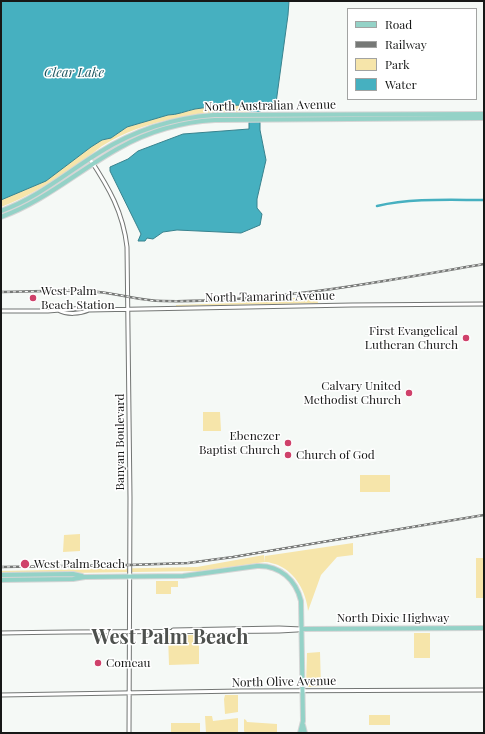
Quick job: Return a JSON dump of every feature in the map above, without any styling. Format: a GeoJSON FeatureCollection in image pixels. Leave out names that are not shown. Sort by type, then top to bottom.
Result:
{"type":"FeatureCollection","features":[{"type":"Feature","properties":{"kind":"main road","name":"North Australian Avenue"},"geometry":{"type":"LineString","coordinates":[[261,117],[484,114]]}},
{"type":"Feature","properties":{"kind":"main road","name":"North Australian Avenue"},"geometry":{"type":"LineString","coordinates":[[1,211],[27,200],[49,188],[117,142],[147,129],[180,120],[246,117],[484,118]]}},
{"type":"Feature","properties":{"kind":"main road","name":"North Australian Avenue"},"geometry":{"type":"LineString","coordinates":[[1,217],[29,205],[59,188],[93,164],[128,143],[158,130],[215,118]]}},
{"type":"Feature","properties":{"kind":"main road"},"geometry":{"type":"LineString","coordinates":[[27,200],[29,205]]}},
{"type":"Feature","properties":{"kind":"main road"},"geometry":{"type":"LineString","coordinates":[[1,580],[192,575],[254,566],[267,566],[274,568],[288,577],[296,588],[301,601],[302,725],[300,733]]}},
{"type":"Feature","properties":{"kind":"main road"},"geometry":{"type":"LineString","coordinates":[[1,575],[73,574],[84,577]]}},
{"type":"Feature","properties":{"kind":"main road","name":"North Dixie Highway"},"geometry":{"type":"LineString","coordinates":[[302,629],[484,628]]}},
{"type":"Feature","properties":{"kind":"main road"},"geometry":{"type":"LineString","coordinates":[[302,725],[305,733]]}},
{"type":"Feature","properties":{"kind":"street","name":"Banyan Boulevard"},"geometry":{"type":"LineString","coordinates":[[90,159],[113,197],[121,216],[125,232],[128,257],[129,733]]}},
{"type":"Feature","properties":{"kind":"street","name":"North Tamarind Avenue"},"geometry":{"type":"LineString","coordinates":[[58,310],[64,313],[73,313],[90,310],[128,309],[484,304]]}},
{"type":"Feature","properties":{"kind":"street"},"geometry":{"type":"LineString","coordinates":[[73,313],[82,308]]}},
{"type":"Feature","properties":{"kind":"street"},"geometry":{"type":"LineString","coordinates":[[1,311],[82,308],[90,310]]}},
{"type":"Feature","properties":{"kind":"street","name":"North Dixie Highway"},"geometry":{"type":"LineString","coordinates":[[1,632],[279,631],[302,629]]}},
{"type":"Feature","properties":{"kind":"street","name":"North Olive Avenue"},"geometry":{"type":"LineString","coordinates":[[1,695],[484,690]]}},
{"type":"Feature","properties":{"kind":"green space"},"geometry":{"type":"Polygon","coordinates":[[[221,105],[249,105],[251,110],[249,113],[210,114],[173,119],[137,129],[102,146],[62,176],[22,198],[1,207],[1,200],[46,181],[91,147],[102,140],[111,138],[127,127],[168,115],[221,105]]]}},
{"type":"Feature","properties":{"kind":"green space"},"geometry":{"type":"Polygon","coordinates":[[[317,296],[318,303],[176,306],[238,303],[317,296]]]}},
{"type":"Feature","properties":{"kind":"green space"},"geometry":{"type":"Polygon","coordinates":[[[203,412],[220,412],[221,431],[203,431],[203,412]]]}},
{"type":"Feature","properties":{"kind":"green space"},"geometry":{"type":"Polygon","coordinates":[[[360,475],[390,475],[390,492],[360,492],[360,475]]]}},
{"type":"Feature","properties":{"kind":"green space"},"geometry":{"type":"Polygon","coordinates":[[[80,534],[80,551],[63,552],[64,535],[80,534]]]}},
{"type":"Feature","properties":{"kind":"green space"},"geometry":{"type":"Polygon","coordinates":[[[353,543],[353,555],[337,557],[321,575],[308,611],[305,597],[295,578],[284,568],[265,562],[265,556],[353,543]]]}},
{"type":"Feature","properties":{"kind":"green space"},"geometry":{"type":"Polygon","coordinates":[[[264,555],[265,562],[200,571],[1,574],[1,571],[197,567],[264,555]]]}},
{"type":"Feature","properties":{"kind":"green space"},"geometry":{"type":"Polygon","coordinates":[[[476,558],[484,558],[484,598],[476,598],[476,558]]]}},
{"type":"Feature","properties":{"kind":"green space"},"geometry":{"type":"Polygon","coordinates":[[[156,581],[178,581],[178,587],[171,587],[171,594],[156,594],[156,581]]]}},
{"type":"Feature","properties":{"kind":"green space"},"geometry":{"type":"Polygon","coordinates":[[[414,633],[430,633],[430,658],[414,658],[414,633]]]}},
{"type":"Feature","properties":{"kind":"green space"},"geometry":{"type":"Polygon","coordinates":[[[168,635],[199,635],[199,664],[169,665],[168,635]]]}},
{"type":"Feature","properties":{"kind":"green space"},"geometry":{"type":"Polygon","coordinates":[[[320,652],[321,687],[306,687],[307,653],[320,652]]]}},
{"type":"Feature","properties":{"kind":"green space"},"geometry":{"type":"Polygon","coordinates":[[[225,695],[238,695],[238,712],[225,714],[225,695]]]}},
{"type":"Feature","properties":{"kind":"green space"},"geometry":{"type":"Polygon","coordinates":[[[369,715],[390,715],[390,725],[369,725],[369,715]]]}},
{"type":"Feature","properties":{"kind":"green space"},"geometry":{"type":"Polygon","coordinates":[[[205,716],[212,716],[213,721],[238,718],[238,732],[206,733],[205,716]]]}},
{"type":"Feature","properties":{"kind":"green space"},"geometry":{"type":"Polygon","coordinates":[[[244,719],[247,722],[277,724],[277,733],[245,733],[244,719]]]}},
{"type":"Feature","properties":{"kind":"green space"},"geometry":{"type":"Polygon","coordinates":[[[171,723],[200,723],[200,733],[171,733],[171,723]]]}},
{"type":"Feature","properties":{"kind":"water","name":"Clear Lake"},"geometry":{"type":"Polygon","coordinates":[[[1,1],[289,1],[276,103],[260,109],[260,130],[266,160],[257,199],[257,208],[262,214],[260,225],[241,233],[177,230],[163,232],[153,239],[147,238],[145,241],[138,241],[141,234],[110,171],[110,167],[128,159],[138,151],[183,134],[249,129],[249,113],[251,110],[248,105],[195,109],[127,127],[111,138],[102,140],[91,147],[46,181],[1,200],[1,1]]]}},
{"type":"Feature","properties":{"kind":"waterway"},"geometry":{"type":"LineString","coordinates":[[377,206],[390,203],[417,201],[484,200]]}},
{"type":"Feature","properties":{"kind":"railway"},"geometry":{"type":"LineString","coordinates":[[1,292],[86,291],[163,301],[244,299],[325,290],[484,264]]}},
{"type":"Feature","properties":{"kind":"railway"},"geometry":{"type":"LineString","coordinates":[[1,567],[188,563],[233,557],[484,515]]}},
{"type":"Feature","properties":{"kind":"place","name":"West Palm Beach Station"},"geometry":{"type":"Point","coordinates":[33,298]}},
{"type":"Feature","properties":{"kind":"place","name":"First Evangelical Lutheran Church"},"geometry":{"type":"Point","coordinates":[466,338]}},
{"type":"Feature","properties":{"kind":"place","name":"Calvary United Methodist Church"},"geometry":{"type":"Point","coordinates":[409,393]}},
{"type":"Feature","properties":{"kind":"place","name":"Ebenezer Baptist Church"},"geometry":{"type":"Point","coordinates":[288,443]}},
{"type":"Feature","properties":{"kind":"place","name":"Church of God"},"geometry":{"type":"Point","coordinates":[288,455]}},
{"type":"Feature","properties":{"kind":"place","name":"West Palm Beach"},"geometry":{"type":"Point","coordinates":[25,564]}},
{"type":"Feature","properties":{"kind":"place","name":"Comeau"},"geometry":{"type":"Point","coordinates":[98,663]}},
{"type":"Feature","properties":{"kind":"district","name":"West Palm Beach"},"geometry":{"type":"Point","coordinates":[170,638]}}]}
